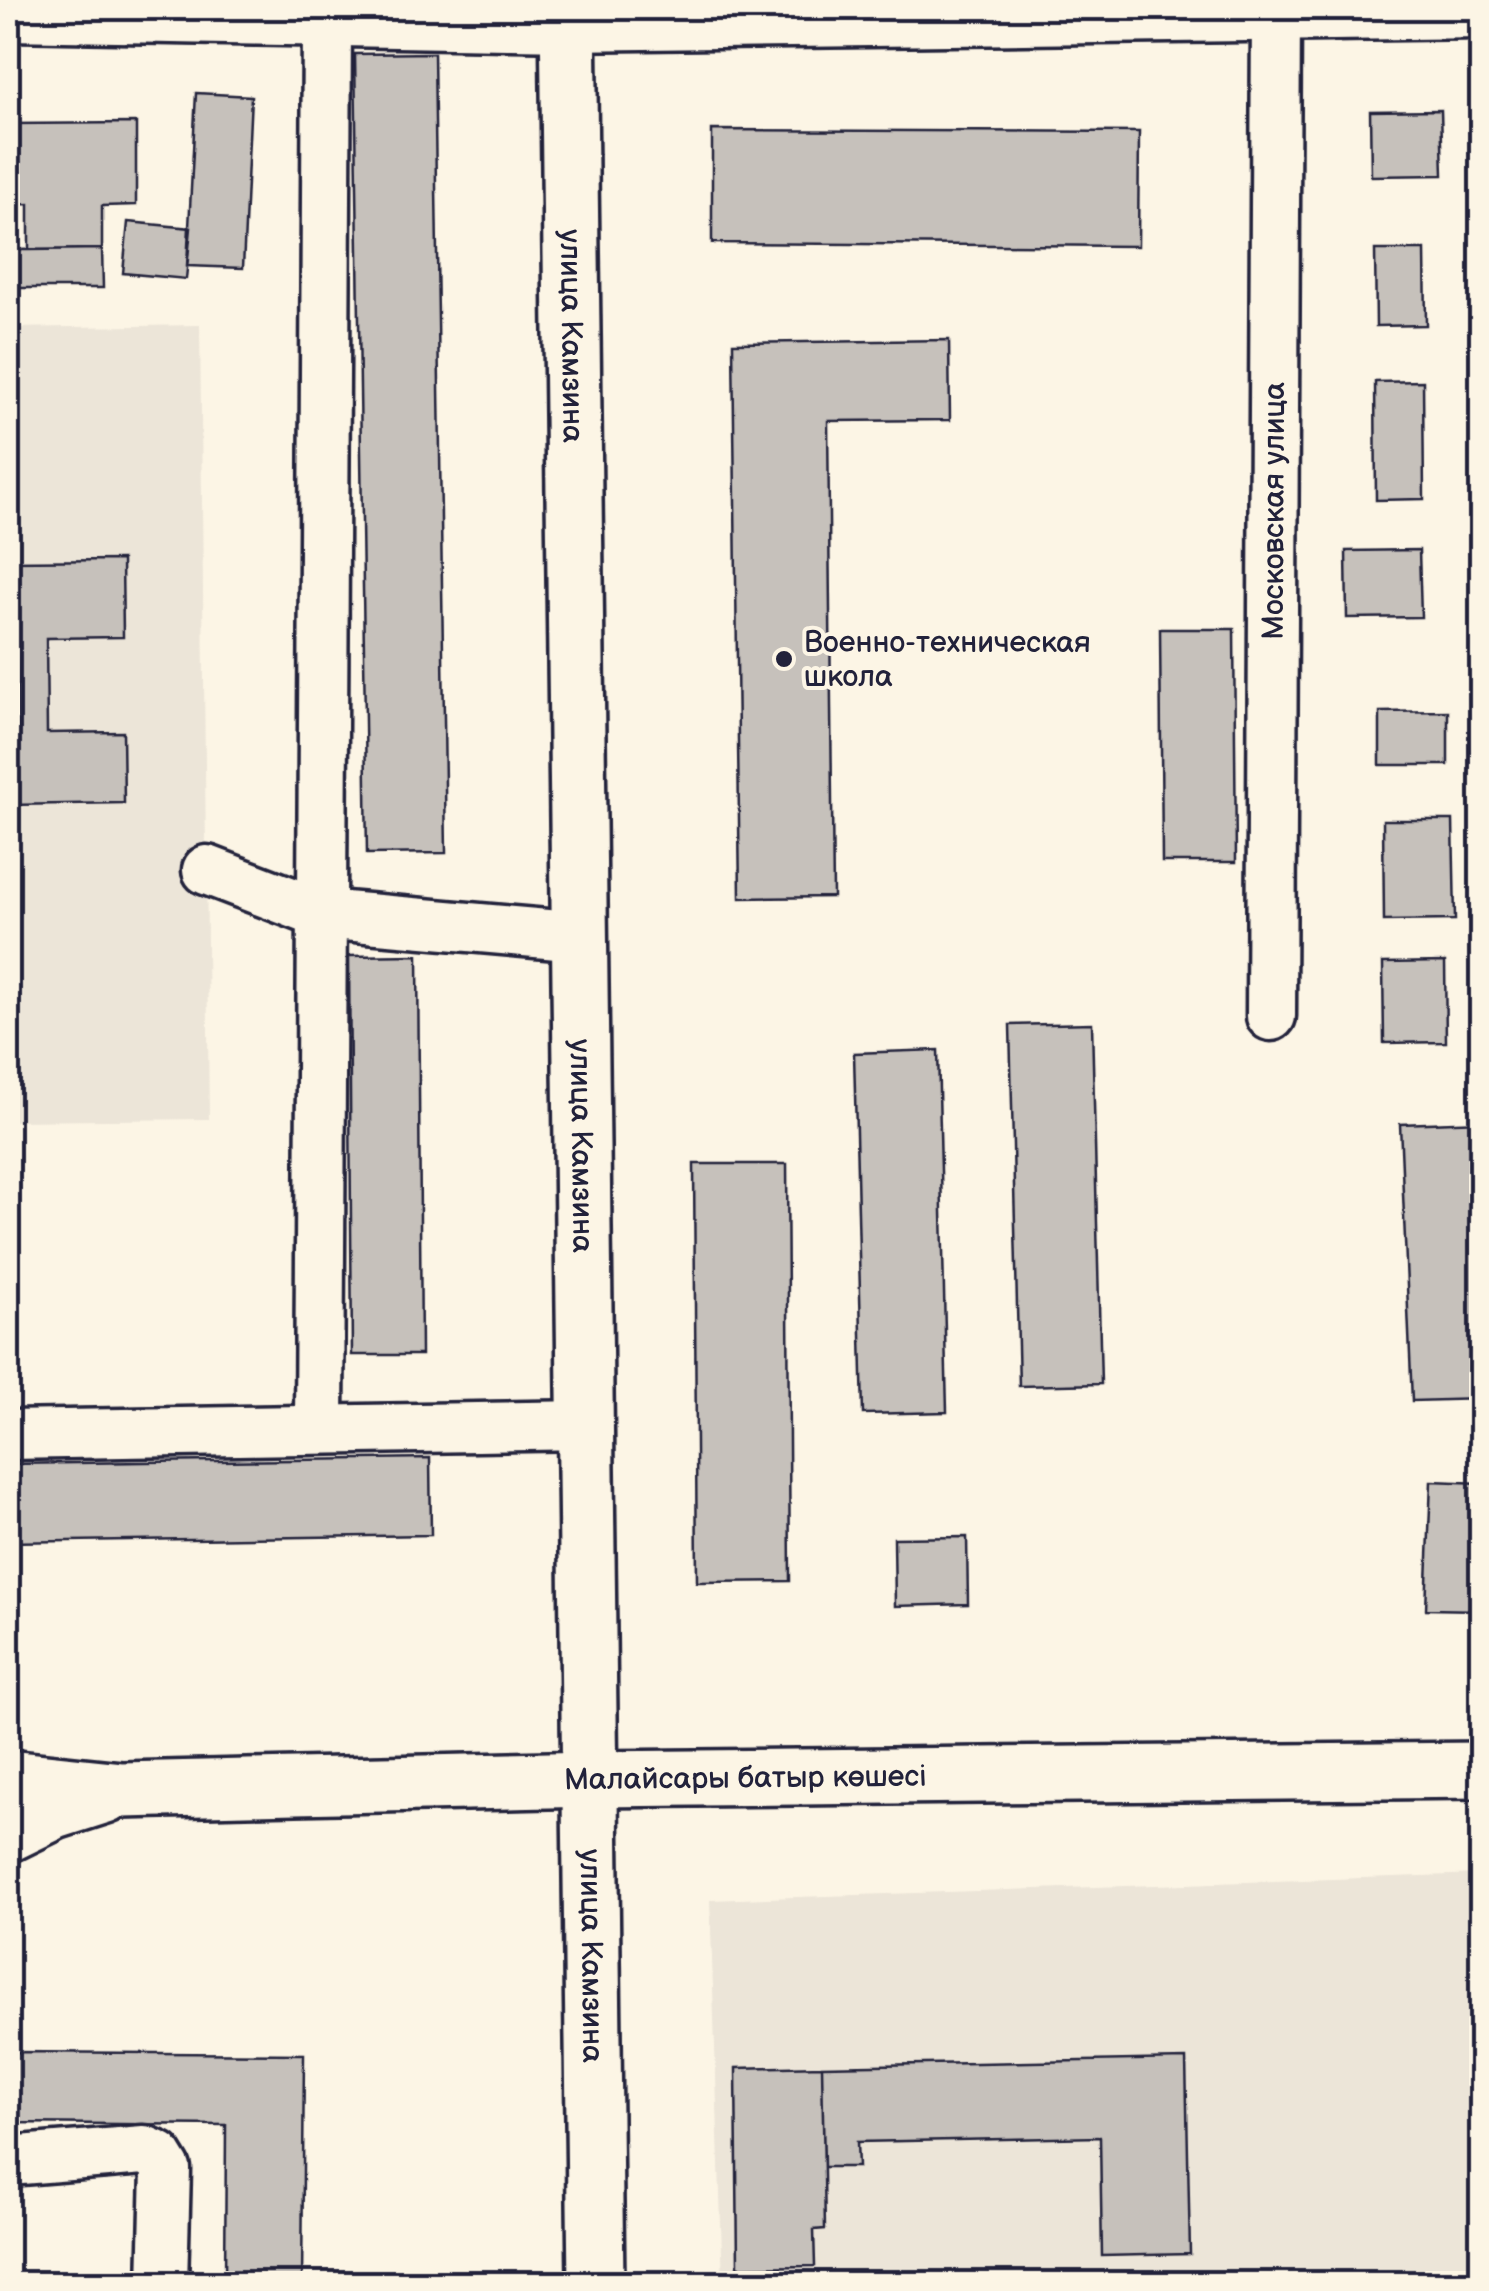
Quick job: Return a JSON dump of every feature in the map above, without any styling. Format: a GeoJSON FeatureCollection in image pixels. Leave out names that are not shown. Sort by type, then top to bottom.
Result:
{"type":"FeatureCollection","features":[{"type":"Feature","properties":{"kind":"main road","name":"улица Камзина"},"geometry":{"type":"LineString","coordinates":[[568,17],[596,2284]]}},
{"type":"Feature","properties":{"kind":"main road","name":"Малайсары батыр көшесі"},"geometry":{"type":"LineString","coordinates":[[8,1778],[122,1790],[592,1779],[1482,1770]]}},
{"type":"Feature","properties":{"kind":"main road"},"geometry":{"type":"LineString","coordinates":[[8,1834],[55,1811],[122,1790]]}},
{"type":"Feature","properties":{"kind":"street","name":"Московская улица"},"geometry":{"type":"LineString","coordinates":[[1271,1016],[1276,12]]}},
{"type":"Feature","properties":{"kind":"street"},"geometry":{"type":"LineString","coordinates":[[8,16],[1482,14]]}},
{"type":"Feature","properties":{"kind":"street"},"geometry":{"type":"LineString","coordinates":[[319,1429],[325,15]]}},
{"type":"Feature","properties":{"kind":"street"},"geometry":{"type":"LineString","coordinates":[[207,870],[322,914],[581,937]]}},
{"type":"Feature","properties":{"kind":"street"},"geometry":{"type":"LineString","coordinates":[[8,1435],[587,1425]]}},
{"type":"Feature","properties":{"kind":"street"},"geometry":{"type":"LineString","coordinates":[[8,2161],[144,2150],[158,2156],[166,2169],[163,2284]]}},
{"type":"Feature","properties":{"kind":"shaded area"},"geometry":{"type":"Polygon","coordinates":[[[200,325],[209,1119],[8,1121],[8,328],[200,325]]]}},
{"type":"Feature","properties":{"kind":"shaded area"},"geometry":{"type":"Polygon","coordinates":[[[1481,1874],[1481,2283],[723,2283],[710,1900],[1481,1874]]]}},
{"type":"Feature","properties":{"kind":"building"},"geometry":{"type":"Polygon","coordinates":[[[434,53],[446,853],[367,854],[355,54],[434,53]]]}},
{"type":"Feature","properties":{"kind":"building"},"geometry":{"type":"Polygon","coordinates":[[[196,93],[251,96],[243,268],[187,266],[196,93]]]}},
{"type":"Feature","properties":{"kind":"building"},"geometry":{"type":"Polygon","coordinates":[[[1441,110],[1443,175],[1371,176],[1370,111],[1441,110]]]}},
{"type":"Feature","properties":{"kind":"building"},"geometry":{"type":"Polygon","coordinates":[[[136,123],[136,205],[102,206],[102,249],[29,250],[29,204],[8,205],[8,124],[136,123]]]}},
{"type":"Feature","properties":{"kind":"building"},"geometry":{"type":"Polygon","coordinates":[[[712,130],[1139,132],[1138,246],[712,243],[712,130]]]}},
{"type":"Feature","properties":{"kind":"building"},"geometry":{"type":"Polygon","coordinates":[[[128,222],[191,228],[186,279],[123,273],[128,222]]]}},
{"type":"Feature","properties":{"kind":"building"},"geometry":{"type":"Polygon","coordinates":[[[102,249],[103,288],[8,288],[8,250],[102,249]]]}},
{"type":"Feature","properties":{"kind":"building"},"geometry":{"type":"Polygon","coordinates":[[[1375,250],[1425,250],[1426,325],[1376,326],[1375,250]]]}},
{"type":"Feature","properties":{"kind":"building","name":"Военно-техническая школа"},"geometry":{"type":"Polygon","coordinates":[[[949,340],[950,420],[828,421],[833,897],[740,898],[733,343],[949,340]]]}},
{"type":"Feature","properties":{"kind":"building"},"geometry":{"type":"Polygon","coordinates":[[[1423,381],[1424,499],[1376,500],[1375,382],[1423,381]]]}},
{"type":"Feature","properties":{"kind":"building"},"geometry":{"type":"Polygon","coordinates":[[[1419,550],[1421,617],[1347,618],[1346,551],[1419,550]]]}},
{"type":"Feature","properties":{"kind":"building"},"geometry":{"type":"Polygon","coordinates":[[[122,560],[123,637],[46,638],[47,733],[123,732],[124,803],[8,805],[8,737],[18,737],[17,637],[8,637],[8,561],[122,560]]]}},
{"type":"Feature","properties":{"kind":"building"},"geometry":{"type":"Polygon","coordinates":[[[1160,629],[1234,629],[1236,862],[1162,862],[1160,629]]]}},
{"type":"Feature","properties":{"kind":"building"},"geometry":{"type":"Polygon","coordinates":[[[1448,711],[1448,765],[1380,765],[1380,712],[1448,711]]]}},
{"type":"Feature","properties":{"kind":"building"},"geometry":{"type":"Polygon","coordinates":[[[1383,820],[1453,820],[1455,920],[1384,921],[1383,820]]]}},
{"type":"Feature","properties":{"kind":"building"},"geometry":{"type":"Polygon","coordinates":[[[418,955],[421,1355],[352,1355],[349,956],[418,955]]]}},
{"type":"Feature","properties":{"kind":"building"},"geometry":{"type":"Polygon","coordinates":[[[1445,962],[1446,1042],[1384,1043],[1383,963],[1445,962]]]}},
{"type":"Feature","properties":{"kind":"building"},"geometry":{"type":"Polygon","coordinates":[[[1092,1023],[1101,1384],[1019,1386],[1010,1025],[1092,1023]]]}},
{"type":"Feature","properties":{"kind":"building"},"geometry":{"type":"Polygon","coordinates":[[[938,1050],[947,1412],[863,1414],[854,1053],[938,1050]]]}},
{"type":"Feature","properties":{"kind":"building"},"geometry":{"type":"Polygon","coordinates":[[[1482,1121],[1482,1399],[1412,1401],[1400,1124],[1482,1121]]]}},
{"type":"Feature","properties":{"kind":"building"},"geometry":{"type":"Polygon","coordinates":[[[694,1164],[787,1164],[790,1581],[697,1582],[694,1164]]]}},
{"type":"Feature","properties":{"kind":"building"},"geometry":{"type":"Polygon","coordinates":[[[430,1458],[431,1535],[8,1542],[8,1464],[430,1458]]]}},
{"type":"Feature","properties":{"kind":"building"},"geometry":{"type":"Polygon","coordinates":[[[1431,1481],[1482,1483],[1482,1610],[1426,1609],[1431,1481]]]}},
{"type":"Feature","properties":{"kind":"building"},"geometry":{"type":"Polygon","coordinates":[[[967,1537],[968,1604],[895,1606],[894,1538],[967,1537]]]}},
{"type":"Feature","properties":{"kind":"building"},"geometry":{"type":"Polygon","coordinates":[[[8,2052],[304,2054],[302,2284],[225,2284],[226,2125],[8,2123],[8,2052]]]}},
{"type":"Feature","properties":{"kind":"building"},"geometry":{"type":"Polygon","coordinates":[[[1186,2059],[1190,2254],[1102,2256],[1100,2137],[857,2142],[858,2167],[824,2167],[822,2066],[1186,2059]]]}},
{"type":"Feature","properties":{"kind":"building"},"geometry":{"type":"Polygon","coordinates":[[[822,2066],[825,2229],[814,2230],[815,2266],[738,2267],[736,2068],[822,2066]]]}},
{"type":"Feature","properties":{"kind":"place","name":"Военно-техническая школа"},"geometry":{"type":"Point","coordinates":[784,659]}}]}
